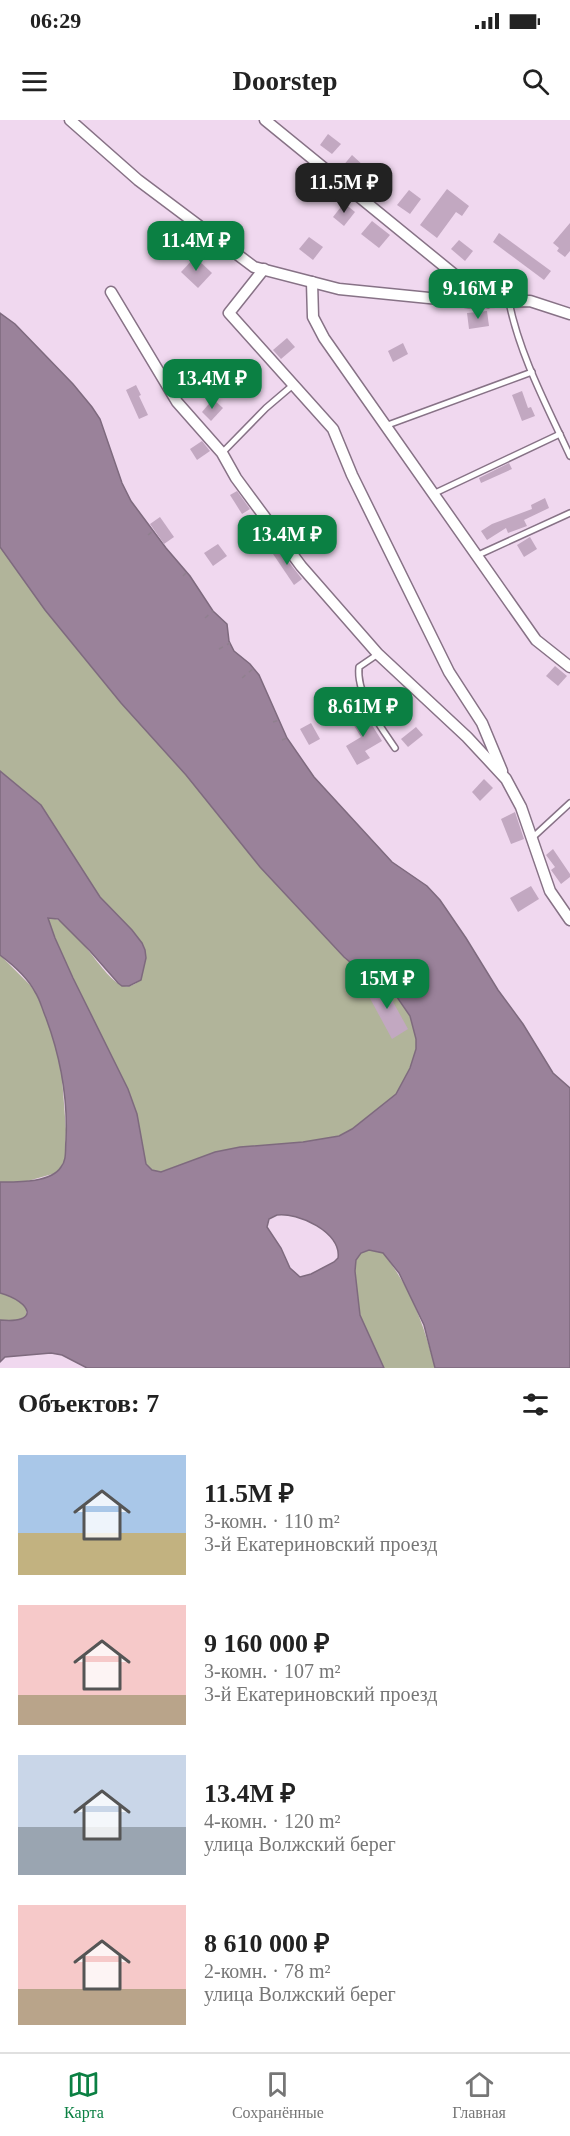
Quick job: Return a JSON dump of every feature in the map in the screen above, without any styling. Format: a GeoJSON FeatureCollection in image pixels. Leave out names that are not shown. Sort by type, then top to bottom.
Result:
{"type":"FeatureCollection","features":[{"type":"Feature","properties":{"kind":"street"},"geometry":{"type":"LineString","coordinates":[[70,120],[138,180],[254,267],[339,289],[469,302],[530,301],[570,314]]}},
{"type":"Feature","properties":{"kind":"street"},"geometry":{"type":"LineString","coordinates":[[265,120],[488,302]]}},
{"type":"Feature","properties":{"kind":"street"},"geometry":{"type":"LineString","coordinates":[[264,269],[229,313],[333,429],[362,496],[449,672],[482,723],[506,779],[521,807],[530,840],[549,891],[568,913]]}},
{"type":"Feature","properties":{"kind":"street"},"geometry":{"type":"LineString","coordinates":[[312,282],[313,317],[324,338],[536,640],[570,668]]}},
{"type":"Feature","properties":{"kind":"street"},"geometry":{"type":"LineString","coordinates":[[111,292],[177,402],[222,453],[236,478],[301,566],[378,654],[467,737],[506,779]]}},
{"type":"Feature","properties":{"kind":"lane"},"geometry":{"type":"LineString","coordinates":[[509,302],[513,322],[532,372],[570,456]]}},
{"type":"Feature","properties":{"kind":"lane"},"geometry":{"type":"LineString","coordinates":[[386,426],[532,372]]}},
{"type":"Feature","properties":{"kind":"lane"},"geometry":{"type":"LineString","coordinates":[[222,453],[266,408],[293,385]]}},
{"type":"Feature","properties":{"kind":"lane"},"geometry":{"type":"LineString","coordinates":[[433,494],[560,434]]}},
{"type":"Feature","properties":{"kind":"lane"},"geometry":{"type":"LineString","coordinates":[[476,556],[570,513]]}},
{"type":"Feature","properties":{"kind":"lane"},"geometry":{"type":"LineString","coordinates":[[378,654],[359,667],[358,677],[373,715],[395,748]]}},
{"type":"Feature","properties":{"kind":"lane"},"geometry":{"type":"LineString","coordinates":[[530,840],[570,803]]}},
{"type":"Feature","properties":{"kind":"path"},"geometry":{"type":"LineString","coordinates":[[148,535],[153,531]]}},
{"type":"Feature","properties":{"kind":"path"},"geometry":{"type":"LineString","coordinates":[[183,576],[187,572]]}},
{"type":"Feature","properties":{"kind":"path"},"geometry":{"type":"LineString","coordinates":[[205,618],[213,611]]}},
{"type":"Feature","properties":{"kind":"path"},"geometry":{"type":"LineString","coordinates":[[219,649],[230,643]]}},
{"type":"Feature","properties":{"kind":"path"},"geometry":{"type":"LineString","coordinates":[[242,678],[254,668]]}},
{"type":"Feature","properties":{"kind":"path"},"geometry":{"type":"LineString","coordinates":[[273,723],[280,720]]}},
{"type":"Feature","properties":{"kind":"path"},"geometry":{"type":"LineString","coordinates":[[282,740],[287,738]]}},
{"type":"Feature","properties":{"kind":"green space"},"geometry":{"type":"Polygon","coordinates":[[[0,547],[45,610],[121,703],[186,775],[260,867],[344,957],[356,967],[386,981],[410,1016],[416,1049],[410,1068],[396,1094],[352,1129],[339,1136],[215,1152],[161,1172],[152,1171],[146,1165],[137,1114],[128,1089],[73,978],[48,918],[58,920],[67,927],[107,973],[124,986],[131,986],[141,980],[146,958],[145,950],[132,930],[100,897],[41,805],[0,771],[0,547]]]}},
{"type":"Feature","properties":{"kind":"green space"},"geometry":{"type":"Polygon","coordinates":[[[0,955],[36,993],[55,1042],[62,1078],[66,1130],[65,1160],[56,1173],[24,1182],[0,1182],[0,955]]]}},
{"type":"Feature","properties":{"kind":"green space"},"geometry":{"type":"Polygon","coordinates":[[[369,1250],[383,1253],[409,1293],[421,1322],[435,1368],[384,1368],[360,1315],[356,1260],[361,1253],[369,1250]]]}},
{"type":"Feature","properties":{"kind":"green space"},"geometry":{"type":"Polygon","coordinates":[[[0,1293],[20,1300],[26,1305],[26,1316],[16,1321],[0,1320],[0,1293]]]}},
{"type":"Feature","properties":{"kind":"shaded area"},"geometry":{"type":"Polygon","coordinates":[[[0,313],[15,324],[92,407],[100,419],[122,483],[131,501],[190,576],[213,611],[227,624],[229,641],[234,651],[259,675],[287,738],[314,777],[392,862],[427,886],[440,900],[553,1073],[570,1088],[570,1368],[435,1368],[424,1325],[399,1273],[383,1253],[369,1250],[361,1253],[356,1260],[360,1315],[384,1368],[87,1368],[62,1355],[51,1353],[5,1357],[0,1362],[0,1320],[21,1319],[26,1316],[27,1311],[19,1302],[0,1293],[0,1182],[42,1179],[56,1172],[65,1158],[66,1125],[59,1062],[40,1001],[24,977],[0,955],[0,771],[41,805],[100,897],[132,930],[145,950],[146,958],[141,980],[129,986],[122,986],[58,919],[48,918],[73,978],[128,1089],[137,1114],[146,1164],[152,1170],[161,1172],[215,1152],[240,1147],[303,1142],[339,1136],[352,1129],[396,1094],[410,1068],[416,1049],[416,1039],[410,1016],[386,981],[356,967],[344,957],[260,867],[186,775],[121,703],[45,610],[0,547],[0,313]],[[277,1215],[269,1219],[267,1227],[281,1248],[290,1268],[300,1277],[311,1274],[338,1258],[333,1240],[326,1232],[306,1220],[277,1215]]]}},
{"type":"Feature","properties":{"kind":"building"},"geometry":{"type":"Polygon","coordinates":[[[328,134],[341,144],[332,154],[320,145],[328,134]]]}},
{"type":"Feature","properties":{"kind":"building"},"geometry":{"type":"Polygon","coordinates":[[[352,155],[378,179],[366,193],[356,184],[359,180],[342,167],[352,155]]]}},
{"type":"Feature","properties":{"kind":"building"},"geometry":{"type":"Polygon","coordinates":[[[447,189],[469,206],[462,216],[456,212],[437,238],[420,225],[447,189]]]}},
{"type":"Feature","properties":{"kind":"building"},"geometry":{"type":"Polygon","coordinates":[[[409,190],[421,199],[410,214],[397,205],[409,190]]]}},
{"type":"Feature","properties":{"kind":"building"},"geometry":{"type":"Polygon","coordinates":[[[344,203],[355,212],[344,226],[333,217],[344,203]]]}},
{"type":"Feature","properties":{"kind":"building"},"geometry":{"type":"Polygon","coordinates":[[[372,221],[390,235],[379,248],[361,234],[372,221]]]}},
{"type":"Feature","properties":{"kind":"building"},"geometry":{"type":"Polygon","coordinates":[[[570,223],[570,251],[565,257],[557,251],[559,248],[553,243],[570,223]]]}},
{"type":"Feature","properties":{"kind":"building"},"geometry":{"type":"Polygon","coordinates":[[[499,233],[551,271],[544,280],[493,242],[499,233]]]}},
{"type":"Feature","properties":{"kind":"building"},"geometry":{"type":"Polygon","coordinates":[[[309,237],[323,247],[313,260],[299,249],[309,237]]]}},
{"type":"Feature","properties":{"kind":"building"},"geometry":{"type":"Polygon","coordinates":[[[459,240],[473,251],[465,261],[451,249],[459,240]]]}},
{"type":"Feature","properties":{"kind":"building"},"geometry":{"type":"Polygon","coordinates":[[[195,257],[212,273],[198,288],[181,272],[195,257]]]}},
{"type":"Feature","properties":{"kind":"building"},"geometry":{"type":"Polygon","coordinates":[[[487,311],[489,326],[469,329],[467,313],[487,311]]]}},
{"type":"Feature","properties":{"kind":"building"},"geometry":{"type":"Polygon","coordinates":[[[287,338],[295,347],[281,359],[273,350],[287,338]]]}},
{"type":"Feature","properties":{"kind":"building"},"geometry":{"type":"Polygon","coordinates":[[[403,343],[408,354],[393,362],[388,351],[403,343]]]}},
{"type":"Feature","properties":{"kind":"building"},"geometry":{"type":"Polygon","coordinates":[[[211,362],[224,375],[213,385],[201,372],[211,362]]]}},
{"type":"Feature","properties":{"kind":"building"},"geometry":{"type":"Polygon","coordinates":[[[136,385],[148,415],[139,419],[126,390],[136,385]]]}},
{"type":"Feature","properties":{"kind":"building"},"geometry":{"type":"Polygon","coordinates":[[[522,391],[528,408],[531,407],[535,416],[522,421],[512,395],[522,391]]]}},
{"type":"Feature","properties":{"kind":"building"},"geometry":{"type":"Polygon","coordinates":[[[213,399],[223,408],[211,421],[202,412],[213,399]]]}},
{"type":"Feature","properties":{"kind":"building"},"geometry":{"type":"Polygon","coordinates":[[[202,441],[210,451],[197,460],[190,449],[202,441]]]}},
{"type":"Feature","properties":{"kind":"building"},"geometry":{"type":"Polygon","coordinates":[[[509,463],[512,469],[481,483],[479,478],[509,463]]]}},
{"type":"Feature","properties":{"kind":"building"},"geometry":{"type":"Polygon","coordinates":[[[237,491],[250,509],[242,514],[230,495],[237,491]]]}},
{"type":"Feature","properties":{"kind":"building"},"geometry":{"type":"Polygon","coordinates":[[[545,498],[549,508],[524,520],[527,526],[508,533],[506,528],[487,540],[481,531],[492,524],[532,509],[531,505],[545,498]]]}},
{"type":"Feature","properties":{"kind":"building"},"geometry":{"type":"Polygon","coordinates":[[[160,517],[174,537],[164,544],[150,524],[160,517]]]}},
{"type":"Feature","properties":{"kind":"building"},"geometry":{"type":"Polygon","coordinates":[[[530,537],[537,549],[524,557],[517,545],[530,537]]]}},
{"type":"Feature","properties":{"kind":"building"},"geometry":{"type":"Polygon","coordinates":[[[218,544],[227,556],[213,566],[204,553],[218,544]]]}},
{"type":"Feature","properties":{"kind":"building"},"geometry":{"type":"Polygon","coordinates":[[[277,547],[302,579],[294,585],[271,551],[277,547]]]}},
{"type":"Feature","properties":{"kind":"building"},"geometry":{"type":"Polygon","coordinates":[[[555,666],[567,676],[558,686],[546,676],[555,666]]]}},
{"type":"Feature","properties":{"kind":"building"},"geometry":{"type":"Polygon","coordinates":[[[363,711],[382,741],[365,751],[370,758],[357,765],[346,746],[361,737],[350,719],[363,711]]]}},
{"type":"Feature","properties":{"kind":"building"},"geometry":{"type":"Polygon","coordinates":[[[311,723],[320,739],[309,745],[300,729],[311,723]]]}},
{"type":"Feature","properties":{"kind":"building"},"geometry":{"type":"Polygon","coordinates":[[[416,727],[423,735],[408,747],[401,739],[416,727]]]}},
{"type":"Feature","properties":{"kind":"building"},"geometry":{"type":"Polygon","coordinates":[[[484,779],[493,788],[480,801],[472,792],[484,779]]]}},
{"type":"Feature","properties":{"kind":"building"},"geometry":{"type":"Polygon","coordinates":[[[515,812],[524,839],[511,844],[501,819],[515,812]]]}},
{"type":"Feature","properties":{"kind":"building"},"geometry":{"type":"Polygon","coordinates":[[[553,849],[570,874],[570,877],[561,884],[551,870],[555,867],[546,855],[553,849]]]}},
{"type":"Feature","properties":{"kind":"building"},"geometry":{"type":"Polygon","coordinates":[[[531,886],[539,899],[518,912],[510,898],[531,886]]]}},
{"type":"Feature","properties":{"kind":"building"},"geometry":{"type":"Polygon","coordinates":[[[382,982],[408,1029],[392,1039],[366,991],[382,982]]]}}]}
